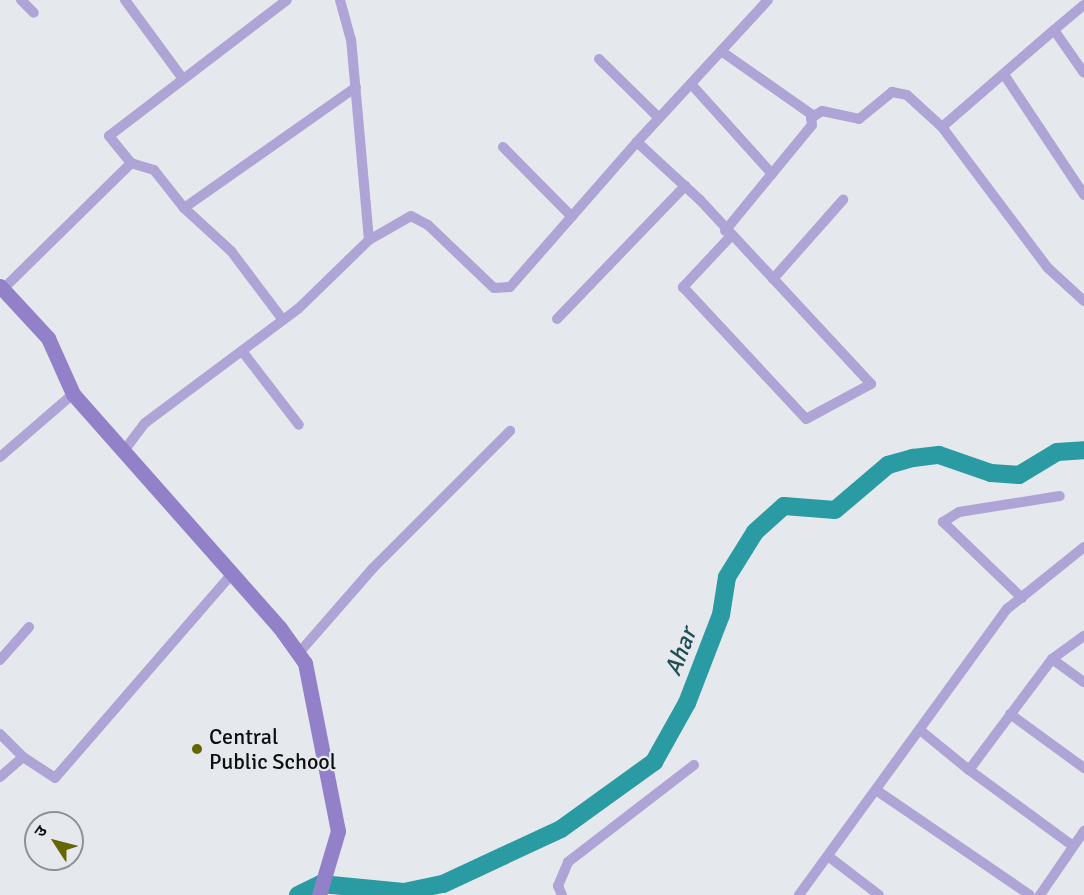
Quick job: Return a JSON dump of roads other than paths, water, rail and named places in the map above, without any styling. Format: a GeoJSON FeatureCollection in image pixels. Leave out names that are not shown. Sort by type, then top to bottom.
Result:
{"type":"FeatureCollection","features":[{"type":"Feature","properties":{"kind":"street"},"geometry":{"type":"LineString","coordinates":[[21,0],[34,13]]}},
{"type":"Feature","properties":{"kind":"street"},"geometry":{"type":"LineString","coordinates":[[125,0],[183,79]]}},
{"type":"Feature","properties":{"kind":"street"},"geometry":{"type":"LineString","coordinates":[[283,320],[231,251],[184,208],[154,170],[131,163],[109,135],[286,0]]}},
{"type":"Feature","properties":{"kind":"street"},"geometry":{"type":"LineString","coordinates":[[340,0],[356,87],[369,240]]}},
{"type":"Feature","properties":{"kind":"street"},"geometry":{"type":"LineString","coordinates":[[123,452],[145,423],[283,320],[369,240],[411,216],[428,225],[494,288],[510,287],[637,142],[768,0]]}},
{"type":"Feature","properties":{"kind":"street"},"geometry":{"type":"LineString","coordinates":[[942,127],[1005,76],[1084,5]]}},
{"type":"Feature","properties":{"kind":"street"},"geometry":{"type":"LineString","coordinates":[[1054,30],[1084,73]]}},
{"type":"Feature","properties":{"kind":"street"},"geometry":{"type":"LineString","coordinates":[[721,51],[811,118]]}},
{"type":"Feature","properties":{"kind":"street"},"geometry":{"type":"LineString","coordinates":[[599,59],[659,118]]}},
{"type":"Feature","properties":{"kind":"street"},"geometry":{"type":"LineString","coordinates":[[1005,76],[1084,195]]}},
{"type":"Feature","properties":{"kind":"street"},"geometry":{"type":"LineString","coordinates":[[691,84],[772,174]]}},
{"type":"Feature","properties":{"kind":"street"},"geometry":{"type":"LineString","coordinates":[[184,208],[356,87]]}},
{"type":"Feature","properties":{"kind":"street"},"geometry":{"type":"LineString","coordinates":[[637,142],[685,186],[727,234],[773,279],[871,384],[806,419],[683,287],[727,234],[772,174],[808,136],[811,118],[822,111],[859,119],[892,92],[907,95],[942,127],[1048,268],[1084,301]]}},
{"type":"Feature","properties":{"kind":"street"},"geometry":{"type":"LineString","coordinates":[[503,147],[572,217]]}},
{"type":"Feature","properties":{"kind":"street"},"geometry":{"type":"LineString","coordinates":[[131,163],[1,287],[48,338],[73,394],[232,574],[305,663],[338,831],[319,895]]}},
{"type":"Feature","properties":{"kind":"street"},"geometry":{"type":"LineString","coordinates":[[557,319],[685,186]]}},
{"type":"Feature","properties":{"kind":"street"},"geometry":{"type":"LineString","coordinates":[[773,279],[843,200]]}},
{"type":"Feature","properties":{"kind":"street"},"geometry":{"type":"LineString","coordinates":[[242,351],[299,425]]}},
{"type":"Feature","properties":{"kind":"street"},"geometry":{"type":"LineString","coordinates":[[0,457],[73,394]]}},
{"type":"Feature","properties":{"kind":"street"},"geometry":{"type":"LineString","coordinates":[[298,654],[373,568],[510,431]]}},
{"type":"Feature","properties":{"kind":"street"},"geometry":{"type":"LineString","coordinates":[[1022,597],[943,522],[959,512],[1060,496]]}},
{"type":"Feature","properties":{"kind":"street"},"geometry":{"type":"LineString","coordinates":[[799,895],[1007,609],[1084,547]]}},
{"type":"Feature","properties":{"kind":"street"},"geometry":{"type":"LineString","coordinates":[[0,734],[23,757],[55,778],[232,574]]}},
{"type":"Feature","properties":{"kind":"street"},"geometry":{"type":"LineString","coordinates":[[1,656],[29,627]]}},
{"type":"Feature","properties":{"kind":"street"},"geometry":{"type":"LineString","coordinates":[[969,770],[1052,659],[1084,636]]}},
{"type":"Feature","properties":{"kind":"street"},"geometry":{"type":"LineString","coordinates":[[1052,659],[1084,682]]}},
{"type":"Feature","properties":{"kind":"street"},"geometry":{"type":"LineString","coordinates":[[1010,714],[1084,768]]}},
{"type":"Feature","properties":{"kind":"street"},"geometry":{"type":"LineString","coordinates":[[920,730],[969,770],[1073,846]]}},
{"type":"Feature","properties":{"kind":"street"},"geometry":{"type":"LineString","coordinates":[[0,777],[23,757]]}},
{"type":"Feature","properties":{"kind":"street"},"geometry":{"type":"LineString","coordinates":[[562,895],[558,886],[568,862],[694,765]]}},
{"type":"Feature","properties":{"kind":"street"},"geometry":{"type":"LineString","coordinates":[[876,790],[1030,895]]}},
{"type":"Feature","properties":{"kind":"street"},"geometry":{"type":"LineString","coordinates":[[1040,895],[1084,831]]}},
{"type":"Feature","properties":{"kind":"street"},"geometry":{"type":"LineString","coordinates":[[828,856],[879,895]]}},
{"type":"Feature","properties":{"kind":"waterway","name":"Ahar"},"geometry":{"type":"LineString","coordinates":[[298,895],[321,884],[404,892],[443,884],[561,829],[654,762],[687,703],[721,615],[727,577],[755,532],[784,506],[835,510],[888,465],[913,458],[939,455],[991,473],[1019,475],[1057,452],[1084,450]]}},
{"type":"Feature","properties":{"kind":"place","name":"Central Public School"},"geometry":{"type":"Point","coordinates":[197,749]}}]}
